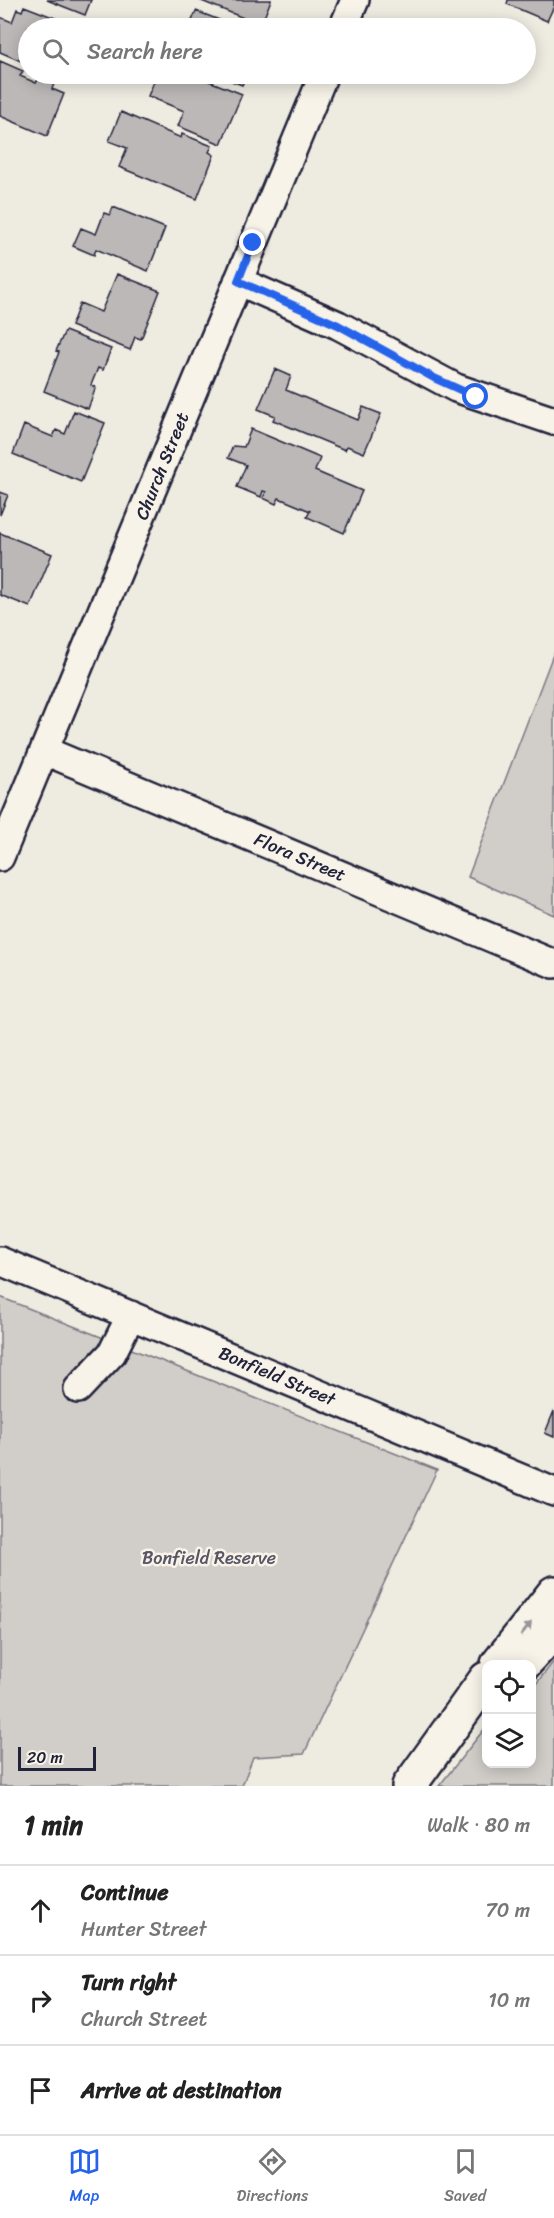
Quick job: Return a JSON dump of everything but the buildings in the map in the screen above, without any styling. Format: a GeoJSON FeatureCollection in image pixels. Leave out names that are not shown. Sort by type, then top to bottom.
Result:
{"type":"FeatureCollection","features":[{"type":"Feature","properties":{"kind":"main road"},"geometry":{"type":"LineString","coordinates":[[502,1660],[554,1593]]}},
{"type":"Feature","properties":{"kind":"main road"},"geometry":{"type":"LineString","coordinates":[[528,1660],[554,1631]]}},
{"type":"Feature","properties":{"kind":"main road"},"geometry":{"type":"LineString","coordinates":[[409,1786],[482,1685]]}},
{"type":"Feature","properties":{"kind":"main road"},"geometry":{"type":"LineString","coordinates":[[418,1786],[482,1712]]}},
{"type":"Feature","properties":{"kind":"street"},"geometry":{"type":"LineString","coordinates":[[347,18],[355,0]]}},
{"type":"Feature","properties":{"kind":"street","name":"Church Street"},"geometry":{"type":"LineString","coordinates":[[0,857],[320,84]]}},
{"type":"Feature","properties":{"kind":"street"},"geometry":{"type":"LineString","coordinates":[[238,281],[338,325],[456,388],[554,421]]}},
{"type":"Feature","properties":{"kind":"street","name":"Flora Street"},"geometry":{"type":"LineString","coordinates":[[45,751],[554,964]]}},
{"type":"Feature","properties":{"kind":"street","name":"Bonfield Street"},"geometry":{"type":"LineString","coordinates":[[0,1261],[554,1492]]}},
{"type":"Feature","properties":{"kind":"street"},"geometry":{"type":"LineString","coordinates":[[78,1389],[112,1353],[131,1315]]}},
{"type":"Feature","properties":{"kind":"green space"},"geometry":{"type":"Polygon","coordinates":[[[554,652],[554,915],[468,877],[554,652]]]}},
{"type":"Feature","properties":{"kind":"green space","name":"Bonfield Reserve"},"geometry":{"type":"Polygon","coordinates":[[[0,1297],[437,1470],[304,1754],[253,1757],[242,1786],[0,1786],[0,1297]]]}},
{"type":"Feature","properties":{"kind":"green space"},"geometry":{"type":"Polygon","coordinates":[[[554,1661],[554,1786],[439,1786],[482,1732],[482,1768],[536,1768],[536,1684],[554,1661]]]}},
{"type":"Feature","properties":{"kind":"route"},"geometry":{"type":"LineString","coordinates":[[253,243],[238,281],[311,311],[434,378],[476,397]]}}]}
